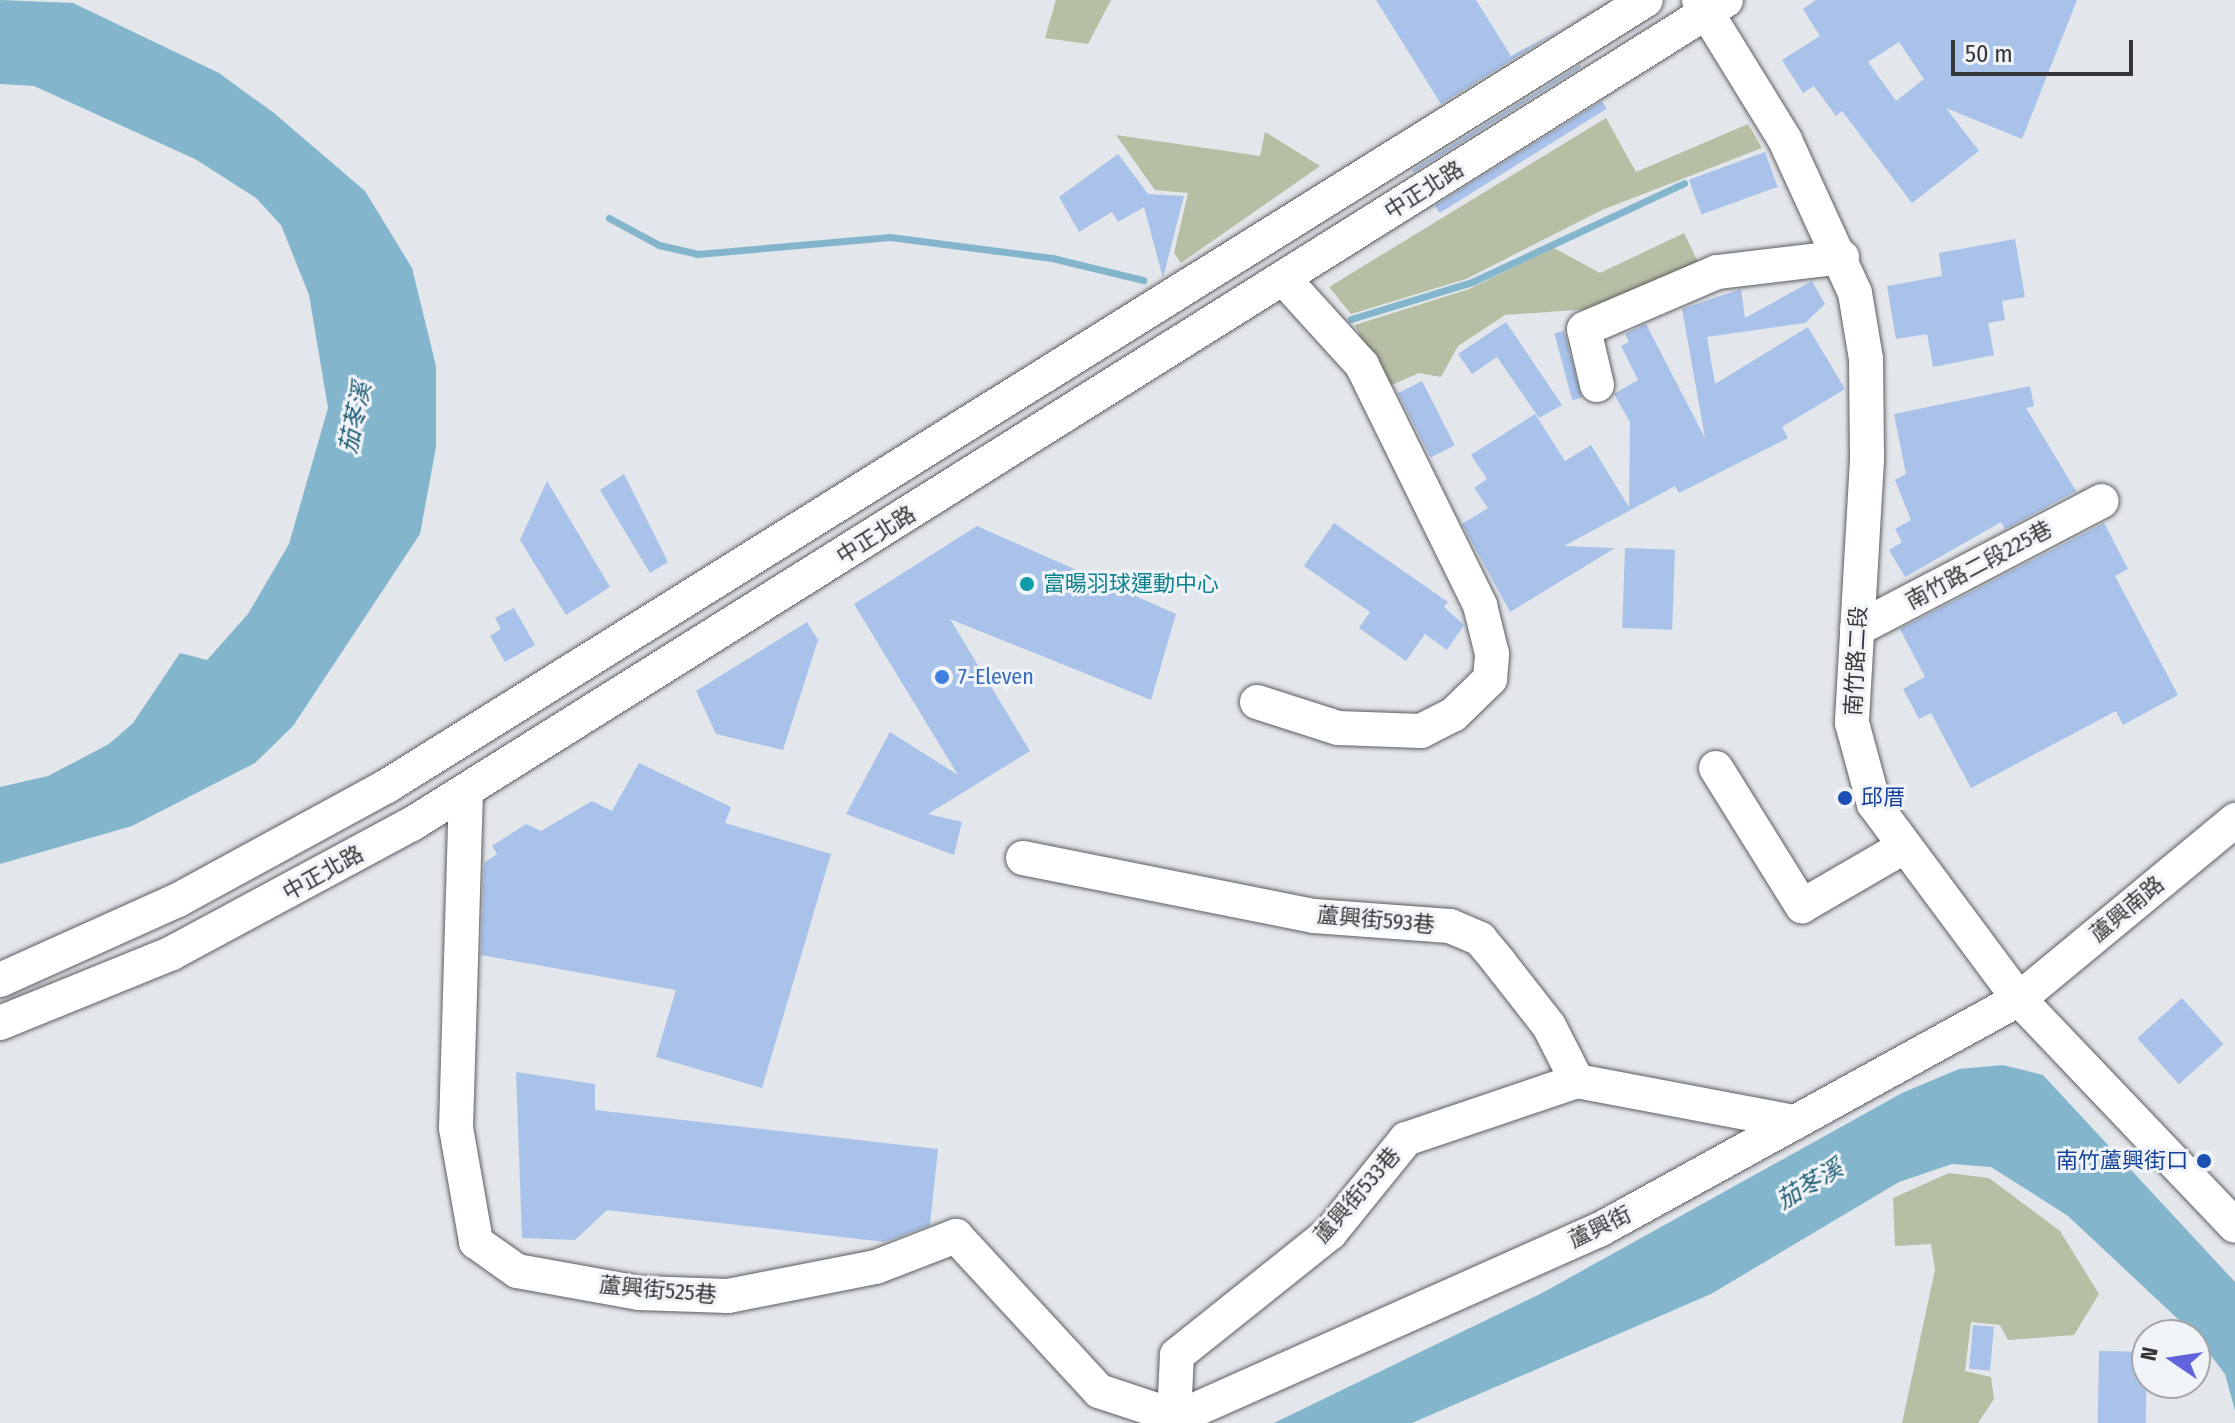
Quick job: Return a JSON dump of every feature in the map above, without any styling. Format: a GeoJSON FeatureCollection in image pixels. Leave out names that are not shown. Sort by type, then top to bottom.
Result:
{"type":"FeatureCollection","features":[{"type":"Feature","properties":{"kind":"street","name":"中正北路"},"geometry":{"type":"LineString","coordinates":[[0,980],[178,900],[387,786],[1646,0]]}},
{"type":"Feature","properties":{"kind":"street","name":"中正北路"},"geometry":{"type":"LineString","coordinates":[[0,1023],[172,953],[466,791],[1284,279],[1711,4]]}},
{"type":"Feature","properties":{"kind":"street","name":"南竹路二段"},"geometry":{"type":"LineString","coordinates":[[1711,4],[1785,140],[1842,257],[1866,359],[1852,723],[1858,759],[1874,804],[1902,848],[2019,999],[2235,1226]]}},
{"type":"Feature","properties":{"kind":"street"},"geometry":{"type":"LineString","coordinates":[[1597,385],[1584,329],[1717,272],[1842,257]]}},
{"type":"Feature","properties":{"kind":"street"},"geometry":{"type":"LineString","coordinates":[[1257,702],[1338,728],[1421,731],[1453,715],[1490,679],[1492,654],[1480,605],[1362,365],[1284,279]]}},
{"type":"Feature","properties":{"kind":"street","name":"南竹路二段225巷"},"geometry":{"type":"LineString","coordinates":[[1857,629],[2102,501]]}},
{"type":"Feature","properties":{"kind":"street"},"geometry":{"type":"LineString","coordinates":[[1716,768],[1802,906],[1902,848]]}},
{"type":"Feature","properties":{"kind":"street","name":"蘆興街525巷"},"geometry":{"type":"LineString","coordinates":[[466,791],[456,1128],[466,1208],[476,1242],[489,1256],[517,1271],[639,1293],[728,1296],[876,1267],[956,1236],[1099,1391],[1170,1420]]}},
{"type":"Feature","properties":{"kind":"street","name":"蘆興南路"},"geometry":{"type":"LineString","coordinates":[[2019,999],[2235,820]]}},
{"type":"Feature","properties":{"kind":"street","name":"蘆興街593巷"},"geometry":{"type":"LineString","coordinates":[[1023,858],[1314,916],[1450,926],[1480,939],[1499,962],[1549,1026],[1577,1081]]}},
{"type":"Feature","properties":{"kind":"street","name":"蘆興街"},"geometry":{"type":"LineString","coordinates":[[1170,1420],[1599,1230],[2019,999]]}},
{"type":"Feature","properties":{"kind":"street"},"geometry":{"type":"LineString","coordinates":[[1577,1081],[1795,1122]]}},
{"type":"Feature","properties":{"kind":"street","name":"蘆興街533巷"},"geometry":{"type":"LineString","coordinates":[[1170,1420],[1177,1355],[1330,1233],[1406,1139],[1577,1081]]}},
{"type":"Feature","properties":{"kind":"green space"},"geometry":{"type":"Polygon","coordinates":[[[1056,0],[1111,0],[1088,44],[1045,38],[1056,0]]]}},
{"type":"Feature","properties":{"kind":"green space"},"geometry":{"type":"Polygon","coordinates":[[[1606,118],[1636,172],[1748,124],[1762,148],[1602,210],[1466,279],[1351,314],[1329,287],[1606,118]]]}},
{"type":"Feature","properties":{"kind":"green space"},"geometry":{"type":"Polygon","coordinates":[[[1265,132],[1320,166],[1181,263],[1174,253],[1188,193],[1155,190],[1116,135],[1260,156],[1265,132]]]}},
{"type":"Feature","properties":{"kind":"green space"},"geometry":{"type":"Polygon","coordinates":[[[1684,233],[1698,262],[1603,308],[1505,315],[1458,346],[1441,377],[1419,373],[1385,388],[1355,325],[1469,289],[1554,248],[1600,273],[1684,233]]]}},
{"type":"Feature","properties":{"kind":"green space"},"geometry":{"type":"Polygon","coordinates":[[[1949,1173],[1989,1178],[2060,1231],[2099,1294],[2074,1335],[2008,1340],[2000,1325],[1971,1322],[1965,1371],[1991,1377],[1994,1399],[1978,1423],[1902,1423],[1935,1270],[1931,1244],[1895,1246],[1893,1198],[1949,1173]]]}},
{"type":"Feature","properties":{"kind":"water","name":"茄苳溪"},"geometry":{"type":"Polygon","coordinates":[[[0,0],[73,3],[219,73],[274,113],[365,191],[412,268],[436,366],[436,447],[420,534],[293,726],[255,763],[132,826],[0,864],[0,787],[48,776],[109,744],[133,723],[180,653],[207,660],[248,614],[289,544],[328,408],[309,295],[281,225],[256,198],[195,159],[34,86],[0,84],[0,0]]]}},
{"type":"Feature","properties":{"kind":"water","name":"茄苳溪"},"geometry":{"type":"Polygon","coordinates":[[[2003,1065],[2043,1075],[2235,1282],[2235,1411],[2225,1374],[2211,1356],[2211,1319],[2178,1319],[2068,1216],[1991,1167],[1952,1164],[1899,1182],[1711,1294],[1412,1423],[1274,1423],[1542,1293],[1902,1093],[1959,1069],[2003,1065]]]}},
{"type":"Feature","properties":{"kind":"building"},"geometry":{"type":"Polygon","coordinates":[[[1376,0],[1476,0],[1511,56],[1558,31],[1441,104],[1376,0]]]}},
{"type":"Feature","properties":{"kind":"building"},"geometry":{"type":"Polygon","coordinates":[[[1816,0],[2077,0],[2022,139],[1946,108],[1979,151],[1912,203],[1842,111],[1836,116],[1814,86],[1803,93],[1782,60],[1820,36],[1803,9],[1816,0]],[[1899,42],[1868,62],[1896,101],[1924,79],[1899,42]]]}},
{"type":"Feature","properties":{"kind":"building"},"geometry":{"type":"Polygon","coordinates":[[[1580,65],[1414,172],[1412,170],[1580,65]]]}},
{"type":"Feature","properties":{"kind":"building"},"geometry":{"type":"Polygon","coordinates":[[[1602,101],[1607,109],[1440,213],[1435,205],[1602,101]]]}},
{"type":"Feature","properties":{"kind":"building"},"geometry":{"type":"Polygon","coordinates":[[[1765,152],[1778,187],[1702,214],[1689,180],[1765,152]]]}},
{"type":"Feature","properties":{"kind":"building"},"geometry":{"type":"Polygon","coordinates":[[[1118,154],[1148,194],[1184,196],[1163,278],[1144,207],[1118,222],[1112,212],[1079,232],[1059,197],[1118,154]]]}},
{"type":"Feature","properties":{"kind":"building"},"geometry":{"type":"Polygon","coordinates":[[[2015,239],[2025,297],[2002,301],[2005,320],[1988,323],[1994,355],[1933,367],[1927,334],[1896,339],[1887,286],[1942,276],[1939,253],[2015,239]]]}},
{"type":"Feature","properties":{"kind":"building"},"geometry":{"type":"Polygon","coordinates":[[[1812,281],[1825,304],[1805,323],[1707,337],[1715,384],[1808,327],[1845,389],[1782,427],[1788,438],[1679,493],[1675,486],[1564,546],[1615,548],[1510,612],[1462,524],[1488,508],[1474,488],[1487,479],[1471,455],[1535,414],[1565,461],[1591,445],[1629,507],[1630,422],[1614,394],[1638,380],[1621,346],[1629,342],[1625,334],[1646,324],[1705,438],[1682,309],[1741,289],[1745,318],[1812,281]]]}},
{"type":"Feature","properties":{"kind":"building"},"geometry":{"type":"Polygon","coordinates":[[[1506,322],[1562,405],[1539,418],[1497,357],[1472,374],[1458,354],[1506,322]]]}},
{"type":"Feature","properties":{"kind":"building"},"geometry":{"type":"Polygon","coordinates":[[[1564,331],[1582,398],[1572,400],[1554,334],[1564,331]]]}},
{"type":"Feature","properties":{"kind":"building"},"geometry":{"type":"Polygon","coordinates":[[[1422,381],[1455,445],[1431,457],[1398,393],[1422,381]]]}},
{"type":"Feature","properties":{"kind":"building"},"geometry":{"type":"Polygon","coordinates":[[[2030,386],[2034,406],[2026,408],[2076,491],[2005,529],[2001,522],[1905,577],[1889,550],[1902,542],[1895,529],[1911,520],[1895,480],[1906,474],[1894,414],[2030,386]]]}},
{"type":"Feature","properties":{"kind":"building"},"geometry":{"type":"Polygon","coordinates":[[[624,474],[668,562],[650,573],[600,490],[624,474]]]}},
{"type":"Feature","properties":{"kind":"building"},"geometry":{"type":"Polygon","coordinates":[[[547,481],[610,587],[566,615],[520,540],[547,481]]]}},
{"type":"Feature","properties":{"kind":"building"},"geometry":{"type":"Polygon","coordinates":[[[1334,523],[1448,602],[1444,607],[1464,625],[1447,650],[1425,634],[1406,661],[1359,628],[1370,612],[1304,566],[1334,523]]]}},
{"type":"Feature","properties":{"kind":"building"},"geometry":{"type":"Polygon","coordinates":[[[2104,523],[2128,569],[2115,576],[2178,695],[2123,725],[2116,711],[1971,788],[1931,713],[1919,719],[1903,689],[1925,677],[1900,629],[2104,523]]]}},
{"type":"Feature","properties":{"kind":"building"},"geometry":{"type":"Polygon","coordinates":[[[977,526],[1176,614],[1151,700],[950,619],[1030,751],[928,814],[962,822],[954,855],[846,814],[890,732],[958,775],[854,604],[977,526]]]}},
{"type":"Feature","properties":{"kind":"building"},"geometry":{"type":"Polygon","coordinates":[[[1625,548],[1675,550],[1672,630],[1622,628],[1625,548]]]}},
{"type":"Feature","properties":{"kind":"building"},"geometry":{"type":"Polygon","coordinates":[[[514,608],[535,645],[505,662],[490,636],[501,629],[495,618],[514,608]]]}},
{"type":"Feature","properties":{"kind":"building"},"geometry":{"type":"Polygon","coordinates":[[[807,622],[818,640],[783,750],[716,734],[696,691],[807,622]]]}},
{"type":"Feature","properties":{"kind":"building"},"geometry":{"type":"Polygon","coordinates":[[[639,763],[731,807],[725,823],[831,854],[762,1088],[656,1057],[676,990],[481,955],[484,863],[497,854],[492,846],[526,824],[541,831],[592,801],[612,811],[639,763]]]}},
{"type":"Feature","properties":{"kind":"building"},"geometry":{"type":"Polygon","coordinates":[[[2182,998],[2223,1044],[2179,1084],[2137,1038],[2182,998]]]}},
{"type":"Feature","properties":{"kind":"building"},"geometry":{"type":"Polygon","coordinates":[[[516,1072],[595,1084],[595,1110],[938,1149],[930,1225],[885,1242],[607,1210],[575,1240],[522,1238],[516,1072]]]}},
{"type":"Feature","properties":{"kind":"building"},"geometry":{"type":"Polygon","coordinates":[[[1973,1325],[1994,1327],[1990,1371],[1969,1369],[1973,1325]]]}},
{"type":"Feature","properties":{"kind":"building"},"geometry":{"type":"Polygon","coordinates":[[[2099,1351],[2131,1352],[2131,1399],[2146,1399],[2146,1423],[2098,1423],[2099,1351]]]}},
{"type":"Feature","properties":{"kind":"waterway"},"geometry":{"type":"LineString","coordinates":[[1351,319],[1472,282],[1684,183]]}},
{"type":"Feature","properties":{"kind":"waterway"},"geometry":{"type":"LineString","coordinates":[[609,218],[659,245],[697,254],[890,237],[1052,258],[1143,280]]}},
{"type":"Feature","properties":{"kind":"place","name":"富暘羽球運動中心"},"geometry":{"type":"Point","coordinates":[1027,584]}},
{"type":"Feature","properties":{"kind":"place","name":"7-Eleven"},"geometry":{"type":"Point","coordinates":[942,677]}},
{"type":"Feature","properties":{"kind":"place","name":"邱厝"},"geometry":{"type":"Point","coordinates":[1845,798]}},
{"type":"Feature","properties":{"kind":"place","name":"南竹蘆興街口"},"geometry":{"type":"Point","coordinates":[2204,1161]}}]}
